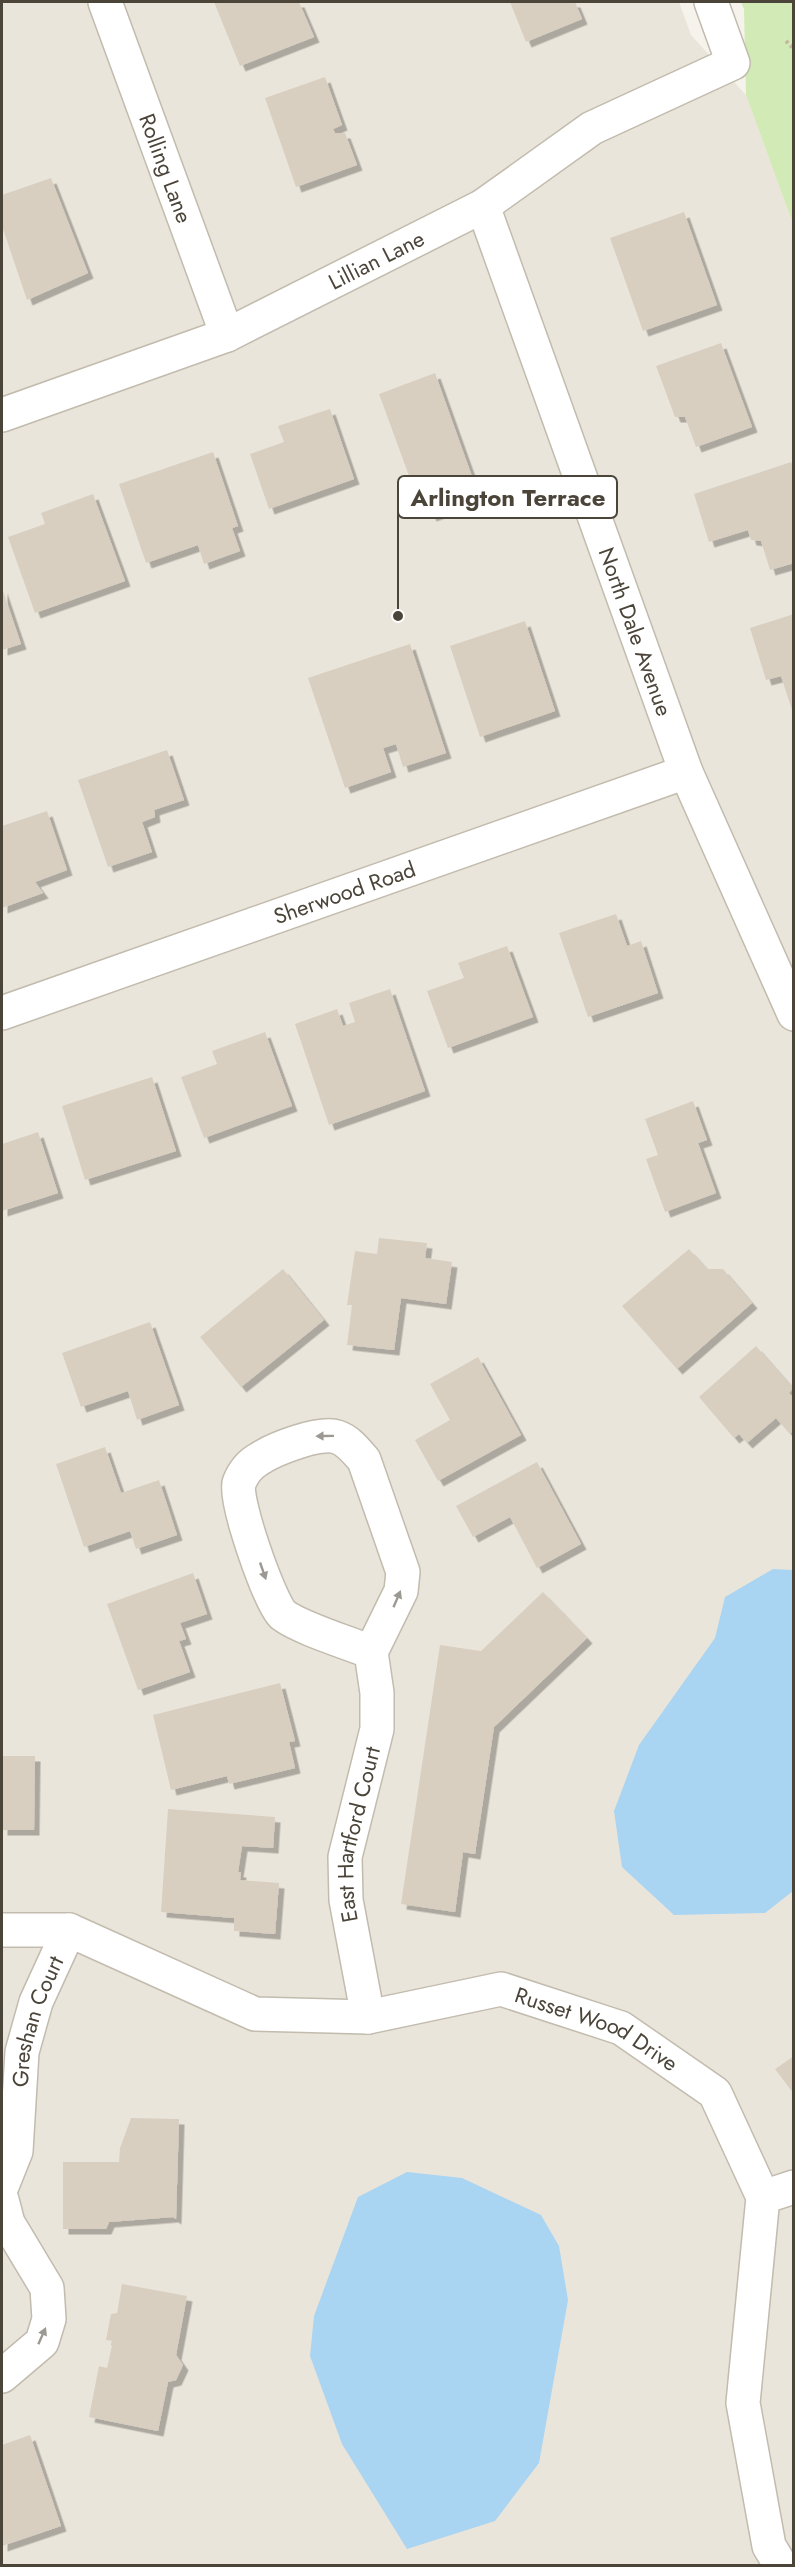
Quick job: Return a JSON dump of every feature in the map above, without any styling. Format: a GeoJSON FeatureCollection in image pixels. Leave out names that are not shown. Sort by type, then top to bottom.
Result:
{"type":"FeatureCollection","features":[{"type":"Feature","properties":{"kind":"street","name":"Rolling Lane"},"geometry":{"type":"LineString","coordinates":[[105,2],[227,335]]}},
{"type":"Feature","properties":{"kind":"street","name":"Lillian Lane"},"geometry":{"type":"LineString","coordinates":[[2,415],[227,335],[483,206],[592,128],[733,63],[711,2]]}},
{"type":"Feature","properties":{"kind":"street","name":"North Dale Avenue"},"geometry":{"type":"LineString","coordinates":[[483,206],[686,772],[794,1014]]}},
{"type":"Feature","properties":{"kind":"street","name":"Sherwood Road"},"geometry":{"type":"LineString","coordinates":[[2,1013],[686,772]]}},
{"type":"Feature","properties":{"kind":"street"},"geometry":{"type":"LineString","coordinates":[[336,1436],[351,1445],[364,1460],[403,1572],[401,1591],[371,1652],[282,1614],[272,1598],[240,1505],[238,1485],[247,1469],[260,1458],[314,1437],[336,1436]]}},
{"type":"Feature","properties":{"kind":"street","name":"East Hartford Court"},"geometry":{"type":"LineString","coordinates":[[368,2017],[346,1900],[345,1857],[377,1729],[377,1693],[371,1652]]}},
{"type":"Feature","properties":{"kind":"street","name":"Russet Wood Drive"},"geometry":{"type":"LineString","coordinates":[[2,1930],[69,1930],[255,2014],[368,2017],[501,1989],[621,2028],[714,2093],[763,2196]]}},
{"type":"Feature","properties":{"kind":"street","name":"Greshan Court"},"geometry":{"type":"LineString","coordinates":[[2,2186],[16,2151],[22,2052],[36,2002],[69,1930]]}},
{"type":"Feature","properties":{"kind":"street"},"geometry":{"type":"LineString","coordinates":[[781,2565],[769,2546],[743,2403],[763,2196],[794,2187]]}},
{"type":"Feature","properties":{"kind":"street"},"geometry":{"type":"LineString","coordinates":[[2,2200],[8,2223],[47,2288],[49,2319],[42,2342],[2,2376]]}},
{"type":"Feature","properties":{"kind":"path"},"geometry":{"type":"LineString","coordinates":[[786,41],[794,49]]}},
{"type":"Feature","properties":{"kind":"shaded area"},"geometry":{"type":"Polygon","coordinates":[[[2,2],[679,2],[691,35],[746,95],[793,224],[793,2565],[2,2566],[2,2]]]}},
{"type":"Feature","properties":{"kind":"green space"},"geometry":{"type":"Polygon","coordinates":[[[741,2],[793,2],[793,224],[746,95],[744,9],[741,2]]]}},
{"type":"Feature","properties":{"kind":"water"},"geometry":{"type":"Polygon","coordinates":[[[773,1569],[793,1570],[793,1891],[765,1913],[674,1915],[622,1867],[614,1811],[639,1745],[715,1638],[725,1597],[773,1569]]]}},
{"type":"Feature","properties":{"kind":"water"},"geometry":{"type":"Polygon","coordinates":[[[407,2172],[462,2178],[541,2215],[559,2246],[568,2300],[539,2463],[495,2521],[407,2549],[342,2444],[310,2356],[314,2316],[358,2197],[407,2172]]]}},
{"type":"Feature","properties":{"kind":"building"},"geometry":{"type":"Polygon","coordinates":[[[214,2],[299,2],[314,37],[240,66],[214,2]]]}},
{"type":"Feature","properties":{"kind":"building"},"geometry":{"type":"Polygon","coordinates":[[[510,2],[575,2],[582,19],[526,42],[510,2]]]}},
{"type":"Feature","properties":{"kind":"building"},"geometry":{"type":"Polygon","coordinates":[[[325,77],[342,125],[333,129],[335,133],[345,133],[357,165],[296,187],[265,98],[325,77]]]}},
{"type":"Feature","properties":{"kind":"building"},"geometry":{"type":"Polygon","coordinates":[[[51,178],[88,273],[27,300],[2,226],[2,195],[51,178]]]}},
{"type":"Feature","properties":{"kind":"building"},"geometry":{"type":"Polygon","coordinates":[[[684,212],[717,305],[643,331],[610,238],[684,212]]]}},
{"type":"Feature","properties":{"kind":"building"},"geometry":{"type":"Polygon","coordinates":[[[721,343],[752,427],[696,447],[685,417],[675,417],[656,366],[721,343]]]}},
{"type":"Feature","properties":{"kind":"building"},"geometry":{"type":"Polygon","coordinates":[[[435,373],[480,499],[431,516],[420,486],[412,484],[379,394],[435,373]]]}},
{"type":"Feature","properties":{"kind":"building"},"geometry":{"type":"Polygon","coordinates":[[[330,409],[354,479],[269,509],[250,454],[284,442],[278,426],[330,409]]]}},
{"type":"Feature","properties":{"kind":"building"},"geometry":{"type":"Polygon","coordinates":[[[213,452],[238,526],[232,528],[240,551],[204,564],[198,545],[146,563],[119,484],[213,452]]]}},
{"type":"Feature","properties":{"kind":"building"},"geometry":{"type":"Polygon","coordinates":[[[791,462],[794,469],[794,563],[770,570],[761,541],[751,540],[748,530],[709,542],[694,494],[791,462]]]}},
{"type":"Feature","properties":{"kind":"building"},"geometry":{"type":"Polygon","coordinates":[[[93,494],[125,581],[35,613],[8,537],[45,524],[41,513],[93,494]]]}},
{"type":"Feature","properties":{"kind":"building"},"geometry":{"type":"Polygon","coordinates":[[[2,588],[21,644],[2,650],[2,588]]]}},
{"type":"Feature","properties":{"kind":"building"},"geometry":{"type":"Polygon","coordinates":[[[794,614],[793,713],[781,676],[766,680],[750,628],[794,614]]]}},
{"type":"Feature","properties":{"kind":"building"},"geometry":{"type":"Polygon","coordinates":[[[525,621],[555,711],[480,737],[450,646],[525,621]]]}},
{"type":"Feature","properties":{"kind":"building"},"geometry":{"type":"Polygon","coordinates":[[[410,644],[446,753],[403,767],[396,744],[383,748],[391,772],[345,788],[308,678],[410,644]]]}},
{"type":"Feature","properties":{"kind":"building"},"geometry":{"type":"Polygon","coordinates":[[[167,750],[184,800],[154,810],[155,817],[142,822],[152,852],[108,867],[78,780],[167,750]]]}},
{"type":"Feature","properties":{"kind":"building"},"geometry":{"type":"Polygon","coordinates":[[[47,811],[67,870],[35,882],[43,893],[2,908],[2,826],[47,811]]]}},
{"type":"Feature","properties":{"kind":"building"},"geometry":{"type":"Polygon","coordinates":[[[616,914],[627,946],[641,941],[658,993],[588,1017],[559,933],[616,914]]]}},
{"type":"Feature","properties":{"kind":"building"},"geometry":{"type":"Polygon","coordinates":[[[507,946],[533,1017],[448,1048],[427,991],[464,978],[458,963],[507,946]]]}},
{"type":"Feature","properties":{"kind":"building"},"geometry":{"type":"Polygon","coordinates":[[[390,989],[425,1091],[329,1125],[295,1024],[337,1009],[343,1026],[355,1022],[349,1003],[390,989]]]}},
{"type":"Feature","properties":{"kind":"building"},"geometry":{"type":"Polygon","coordinates":[[[265,1032],[292,1106],[204,1138],[181,1077],[217,1064],[212,1051],[265,1032]]]}},
{"type":"Feature","properties":{"kind":"building"},"geometry":{"type":"Polygon","coordinates":[[[152,1077],[176,1151],[85,1180],[62,1106],[152,1077]]]}},
{"type":"Feature","properties":{"kind":"building"},"geometry":{"type":"Polygon","coordinates":[[[693,1101],[707,1140],[698,1143],[716,1193],[665,1212],[646,1159],[658,1155],[645,1119],[693,1101]]]}},
{"type":"Feature","properties":{"kind":"building"},"geometry":{"type":"Polygon","coordinates":[[[38,1132],[58,1193],[2,1211],[2,1144],[38,1132]]]}},
{"type":"Feature","properties":{"kind":"building"},"geometry":{"type":"Polygon","coordinates":[[[379,1238],[427,1243],[425,1258],[452,1262],[446,1304],[401,1298],[394,1350],[347,1345],[352,1305],[347,1305],[355,1251],[377,1254],[379,1238]]]}},
{"type":"Feature","properties":{"kind":"building"},"geometry":{"type":"Polygon","coordinates":[[[689,1249],[707,1269],[723,1269],[752,1303],[677,1369],[622,1306],[689,1249]]]}},
{"type":"Feature","properties":{"kind":"building"},"geometry":{"type":"Polygon","coordinates":[[[283,1269],[324,1320],[241,1387],[200,1337],[283,1269]]]}},
{"type":"Feature","properties":{"kind":"building"},"geometry":{"type":"Polygon","coordinates":[[[150,1322],[179,1405],[137,1420],[128,1391],[81,1407],[62,1353],[150,1322]]]}},
{"type":"Feature","properties":{"kind":"building"},"geometry":{"type":"Polygon","coordinates":[[[756,1346],[793,1388],[789,1393],[794,1398],[794,1430],[790,1434],[776,1418],[747,1443],[739,1434],[734,1438],[699,1397],[756,1346]]]}},
{"type":"Feature","properties":{"kind":"building"},"geometry":{"type":"Polygon","coordinates":[[[478,1357],[521,1435],[438,1481],[415,1440],[450,1420],[430,1384],[478,1357]]]}},
{"type":"Feature","properties":{"kind":"building"},"geometry":{"type":"Polygon","coordinates":[[[105,1447],[121,1493],[159,1480],[177,1535],[136,1549],[130,1531],[84,1547],[56,1464],[105,1447]]]}},
{"type":"Feature","properties":{"kind":"building"},"geometry":{"type":"Polygon","coordinates":[[[537,1462],[581,1544],[537,1568],[510,1517],[473,1537],[456,1506],[537,1462]]]}},
{"type":"Feature","properties":{"kind":"building"},"geometry":{"type":"Polygon","coordinates":[[[193,1573],[207,1614],[180,1623],[186,1639],[179,1641],[190,1672],[138,1690],[107,1604],[193,1573]]]}},
{"type":"Feature","properties":{"kind":"building"},"geometry":{"type":"Polygon","coordinates":[[[543,1592],[587,1638],[494,1727],[475,1854],[463,1852],[455,1912],[401,1904],[440,1645],[481,1651],[543,1592]]]}},
{"type":"Feature","properties":{"kind":"building"},"geometry":{"type":"Polygon","coordinates":[[[280,1683],[295,1741],[289,1742],[295,1768],[229,1784],[227,1776],[171,1790],[153,1715],[280,1683]]]}},
{"type":"Feature","properties":{"kind":"building"},"geometry":{"type":"Polygon","coordinates":[[[2,1756],[35,1756],[34,1830],[2,1830],[2,1756]]]}},
{"type":"Feature","properties":{"kind":"building"},"geometry":{"type":"Polygon","coordinates":[[[168,1809],[275,1817],[273,1848],[242,1846],[238,1872],[241,1872],[240,1880],[279,1883],[275,1934],[234,1931],[234,1918],[161,1912],[168,1809]]]}},
{"type":"Feature","properties":{"kind":"building"},"geometry":{"type":"Polygon","coordinates":[[[794,2056],[794,2094],[775,2069],[794,2056]]]}},
{"type":"Feature","properties":{"kind":"building"},"geometry":{"type":"Polygon","coordinates":[[[131,2118],[179,2119],[176,2219],[173,2217],[109,2222],[106,2229],[63,2229],[63,2162],[119,2162],[120,2148],[131,2118]]]}},
{"type":"Feature","properties":{"kind":"building"},"geometry":{"type":"Polygon","coordinates":[[[122,2284],[187,2296],[176,2355],[183,2365],[176,2380],[168,2382],[158,2431],[89,2417],[99,2366],[107,2368],[113,2341],[106,2340],[111,2314],[117,2313],[122,2284]]]}},
{"type":"Feature","properties":{"kind":"building"},"geometry":{"type":"Polygon","coordinates":[[[30,2435],[61,2526],[2,2546],[2,2445],[30,2435]]]}},
{"type":"Feature","properties":{"kind":"place","name":"Arlington Terrace"},"geometry":{"type":"Point","coordinates":[398,616]}}]}
